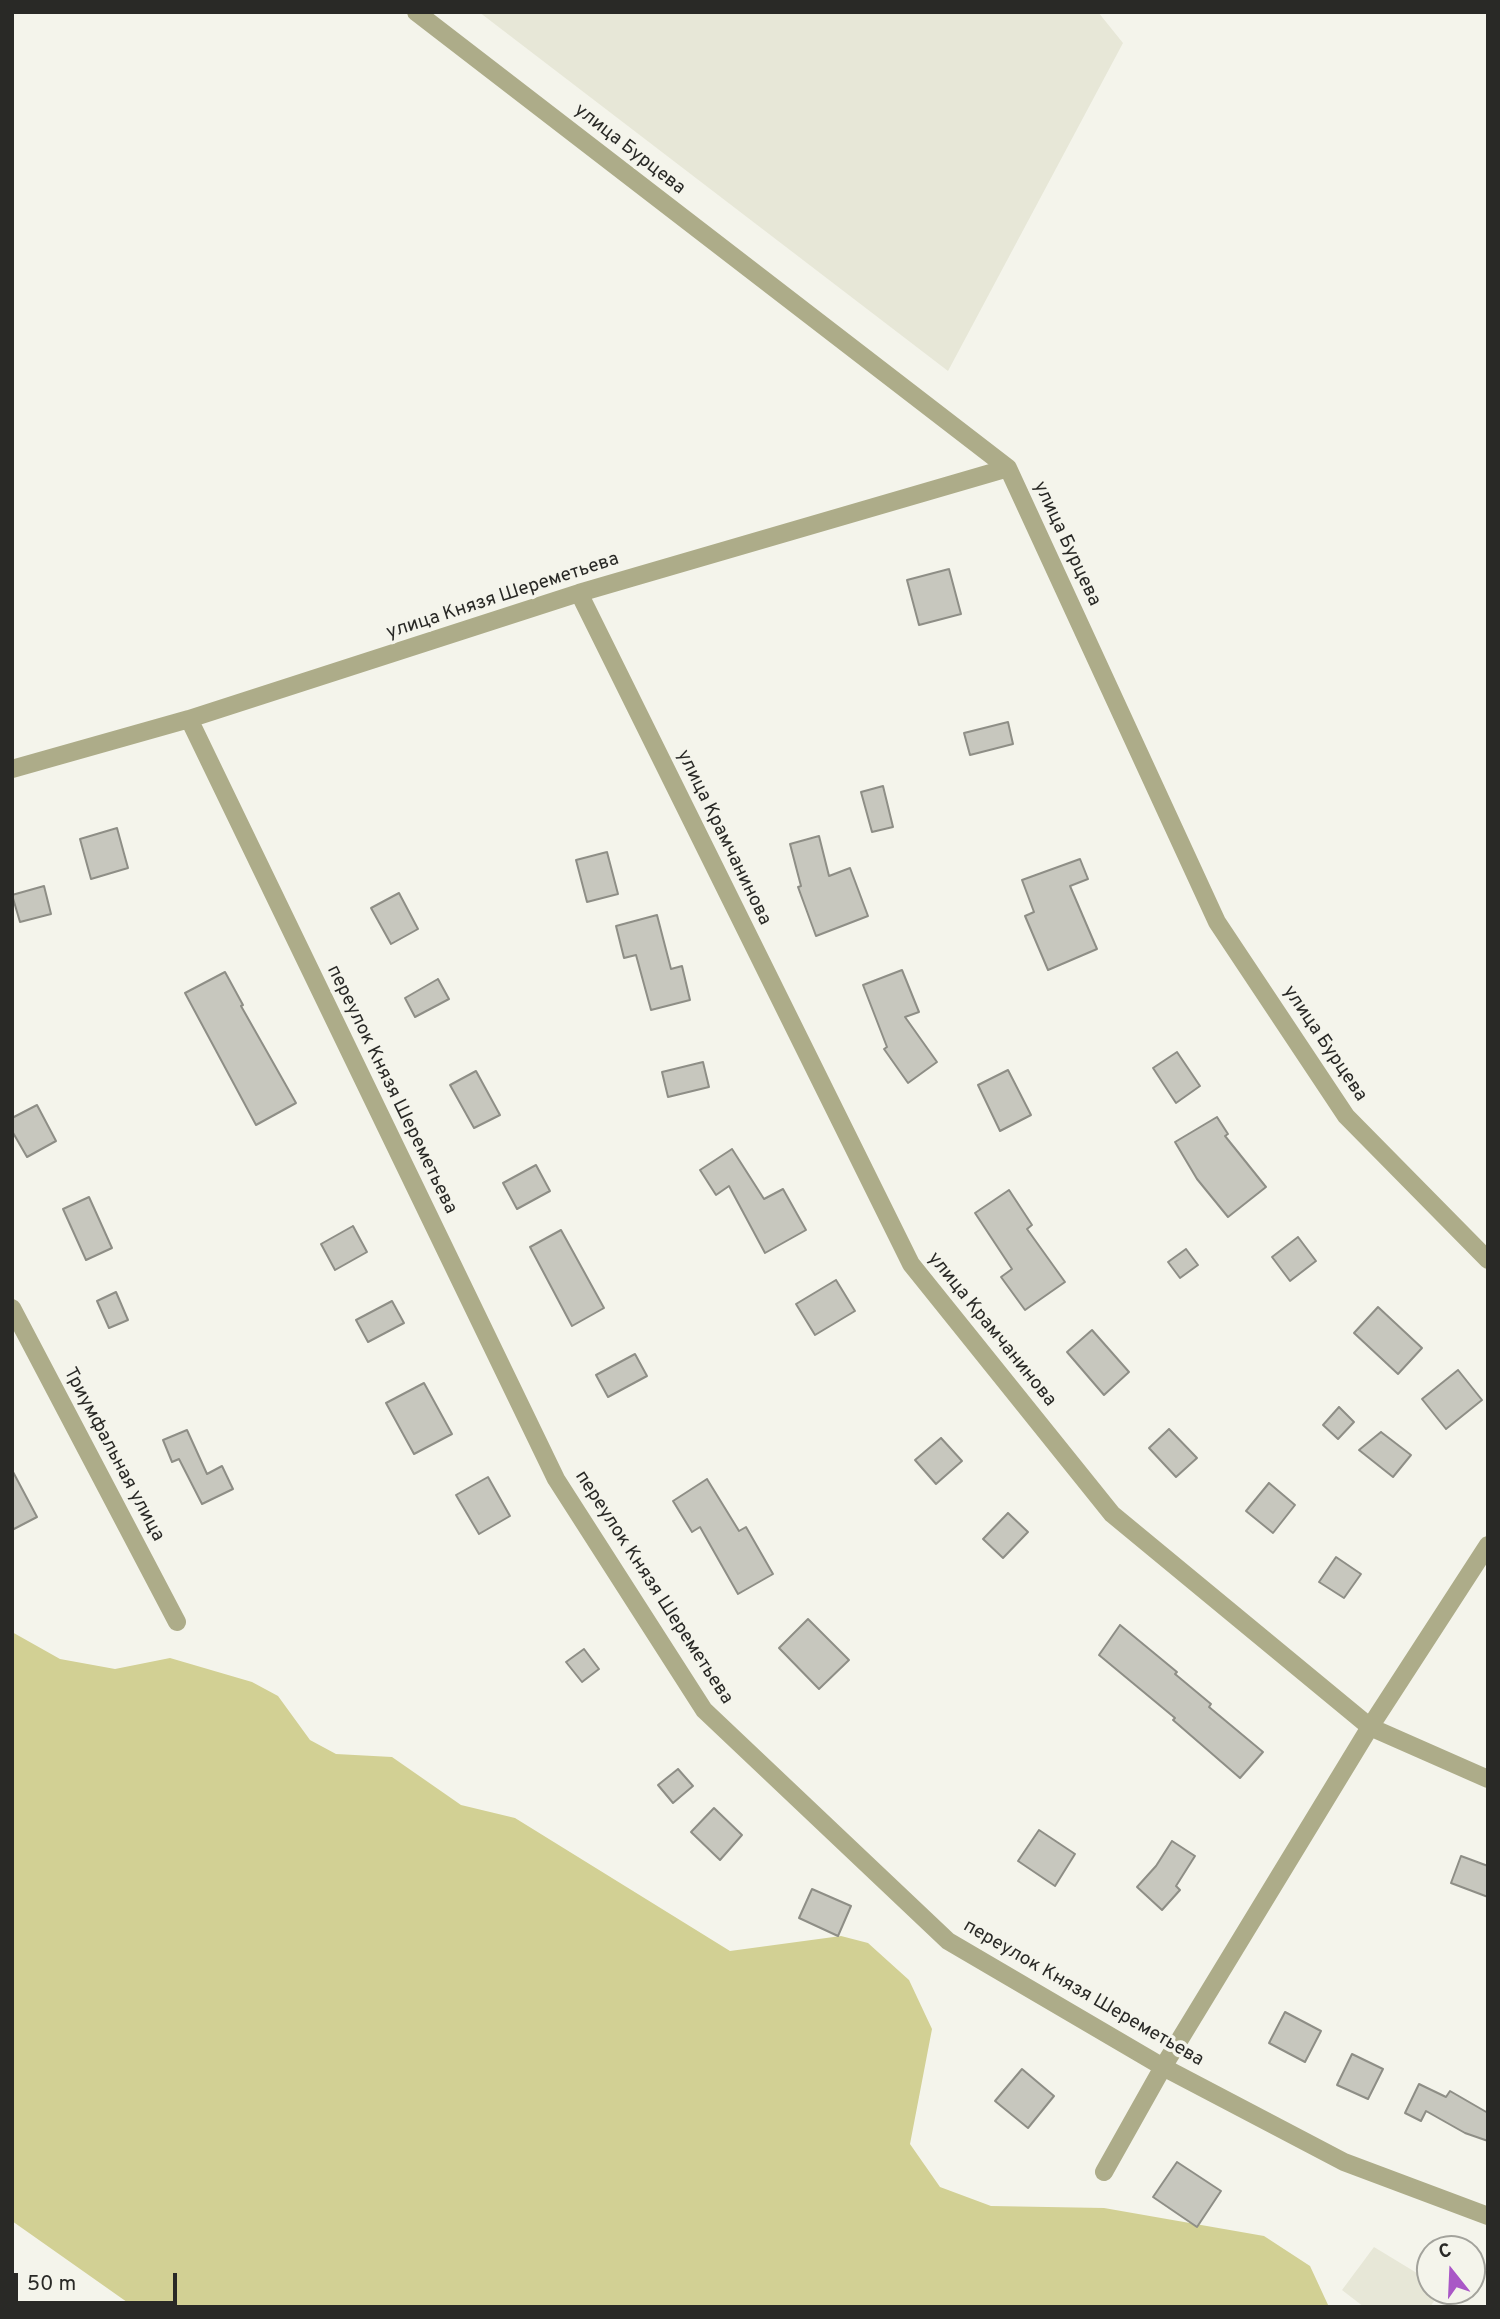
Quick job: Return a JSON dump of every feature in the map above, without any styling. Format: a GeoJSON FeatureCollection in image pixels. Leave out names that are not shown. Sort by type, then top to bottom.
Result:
{"type":"FeatureCollection","features":[{"type":"Feature","properties":{"kind":"street","name":"улица Бурцева"},"geometry":{"type":"LineString","coordinates":[[416,12],[1008,468],[1217,922],[1346,1116],[1488,1260]]}},
{"type":"Feature","properties":{"kind":"street","name":"улица Князя Шереметьева"},"geometry":{"type":"LineString","coordinates":[[12,769],[189,719],[579,593],[1008,468]]}},
{"type":"Feature","properties":{"kind":"street","name":"улица Крамчанинова"},"geometry":{"type":"LineString","coordinates":[[579,593],[911,1264],[1112,1514],[1370,1727],[1488,1779]]}},
{"type":"Feature","properties":{"kind":"street","name":"переулок Князя Шереметьева"},"geometry":{"type":"LineString","coordinates":[[189,719],[555,1479],[704,1710],[948,1941],[1163,2067],[1344,2162],[1488,2216]]}},
{"type":"Feature","properties":{"kind":"street","name":"Триумфальная улица"},"geometry":{"type":"LineString","coordinates":[[12,1308],[177,1622]]}},
{"type":"Feature","properties":{"kind":"street"},"geometry":{"type":"LineString","coordinates":[[1104,2172],[1163,2067],[1370,1727],[1488,1545]]}},
{"type":"Feature","properties":{"kind":"shaded area"},"geometry":{"type":"Polygon","coordinates":[[[479,12],[1098,12],[1123,43],[948,371],[479,12]]]}},
{"type":"Feature","properties":{"kind":"shaded area"},"geometry":{"type":"Polygon","coordinates":[[[12,1632],[60,1659],[115,1669],[170,1658],[252,1682],[278,1696],[310,1740],[336,1754],[392,1757],[461,1805],[515,1818],[730,1951],[841,1936],[868,1943],[909,1980],[932,2029],[910,2144],[940,2187],[991,2206],[1104,2208],[1264,2236],[1310,2266],[1329,2307],[134,2307],[12,2221],[12,1632]]]}},
{"type":"Feature","properties":{"kind":"shaded area"},"geometry":{"type":"Polygon","coordinates":[[[1374,2247],[1416,2272],[1416,2305],[1431,2305],[1364,2307],[1342,2290],[1374,2247]]]}},
{"type":"Feature","properties":{"kind":"building"},"geometry":{"type":"Polygon","coordinates":[[[949,569],[961,614],[919,625],[907,580],[949,569]]]}},
{"type":"Feature","properties":{"kind":"building"},"geometry":{"type":"Polygon","coordinates":[[[1008,722],[1013,744],[970,755],[964,733],[1008,722]]]}},
{"type":"Feature","properties":{"kind":"building"},"geometry":{"type":"Polygon","coordinates":[[[883,786],[893,827],[872,832],[861,792],[883,786]]]}},
{"type":"Feature","properties":{"kind":"building"},"geometry":{"type":"Polygon","coordinates":[[[117,828],[128,868],[91,879],[80,839],[117,828]]]}},
{"type":"Feature","properties":{"kind":"building"},"geometry":{"type":"Polygon","coordinates":[[[819,836],[829,876],[850,868],[868,916],[816,936],[798,887],[801,886],[790,844],[819,836]]]}},
{"type":"Feature","properties":{"kind":"building"},"geometry":{"type":"Polygon","coordinates":[[[607,852],[618,894],[587,902],[576,860],[607,852]]]}},
{"type":"Feature","properties":{"kind":"building"},"geometry":{"type":"Polygon","coordinates":[[[1080,859],[1088,879],[1070,886],[1097,949],[1048,970],[1025,916],[1034,912],[1022,880],[1080,859]]]}},
{"type":"Feature","properties":{"kind":"building"},"geometry":{"type":"Polygon","coordinates":[[[44,886],[51,914],[20,922],[12,895],[44,886]]]}},
{"type":"Feature","properties":{"kind":"building"},"geometry":{"type":"Polygon","coordinates":[[[399,893],[418,929],[391,944],[371,908],[399,893]]]}},
{"type":"Feature","properties":{"kind":"building"},"geometry":{"type":"Polygon","coordinates":[[[657,915],[671,969],[682,966],[690,1000],[651,1010],[636,955],[624,958],[616,926],[657,915]]]}},
{"type":"Feature","properties":{"kind":"building"},"geometry":{"type":"Polygon","coordinates":[[[902,970],[919,1012],[905,1017],[937,1062],[908,1083],[884,1049],[887,1047],[863,985],[902,970]]]}},
{"type":"Feature","properties":{"kind":"building"},"geometry":{"type":"Polygon","coordinates":[[[225,972],[243,1005],[241,1006],[296,1103],[256,1125],[185,993],[225,972]]]}},
{"type":"Feature","properties":{"kind":"building"},"geometry":{"type":"Polygon","coordinates":[[[438,979],[449,999],[415,1017],[405,998],[438,979]]]}},
{"type":"Feature","properties":{"kind":"building"},"geometry":{"type":"Polygon","coordinates":[[[1177,1052],[1200,1086],[1176,1103],[1153,1068],[1177,1052]]]}},
{"type":"Feature","properties":{"kind":"building"},"geometry":{"type":"Polygon","coordinates":[[[703,1062],[709,1087],[668,1097],[662,1072],[703,1062]]]}},
{"type":"Feature","properties":{"kind":"building"},"geometry":{"type":"Polygon","coordinates":[[[1008,1070],[1031,1115],[1000,1131],[978,1085],[1008,1070]]]}},
{"type":"Feature","properties":{"kind":"building"},"geometry":{"type":"Polygon","coordinates":[[[476,1071],[500,1115],[474,1128],[450,1085],[476,1071]]]}},
{"type":"Feature","properties":{"kind":"building"},"geometry":{"type":"Polygon","coordinates":[[[37,1105],[56,1141],[27,1157],[12,1131],[12,1118],[37,1105]]]}},
{"type":"Feature","properties":{"kind":"building"},"geometry":{"type":"Polygon","coordinates":[[[1217,1117],[1228,1134],[1225,1136],[1266,1187],[1228,1217],[1197,1179],[1175,1142],[1217,1117]]]}},
{"type":"Feature","properties":{"kind":"building"},"geometry":{"type":"Polygon","coordinates":[[[732,1149],[764,1199],[783,1189],[806,1230],[765,1253],[729,1186],[716,1195],[700,1170],[732,1149]]]}},
{"type":"Feature","properties":{"kind":"building"},"geometry":{"type":"Polygon","coordinates":[[[536,1165],[550,1191],[517,1209],[503,1183],[536,1165]]]}},
{"type":"Feature","properties":{"kind":"building"},"geometry":{"type":"Polygon","coordinates":[[[1009,1190],[1032,1225],[1027,1229],[1065,1282],[1025,1310],[1001,1277],[1012,1269],[975,1213],[1009,1190]]]}},
{"type":"Feature","properties":{"kind":"building"},"geometry":{"type":"Polygon","coordinates":[[[89,1197],[112,1248],[86,1260],[63,1209],[89,1197]]]}},
{"type":"Feature","properties":{"kind":"building"},"geometry":{"type":"Polygon","coordinates":[[[353,1226],[367,1252],[335,1270],[321,1244],[353,1226]]]}},
{"type":"Feature","properties":{"kind":"building"},"geometry":{"type":"Polygon","coordinates":[[[561,1230],[604,1308],[572,1326],[530,1247],[561,1230]]]}},
{"type":"Feature","properties":{"kind":"building"},"geometry":{"type":"Polygon","coordinates":[[[1298,1237],[1316,1261],[1290,1281],[1272,1257],[1298,1237]]]}},
{"type":"Feature","properties":{"kind":"building"},"geometry":{"type":"Polygon","coordinates":[[[1186,1249],[1198,1265],[1180,1278],[1168,1262],[1186,1249]]]}},
{"type":"Feature","properties":{"kind":"building"},"geometry":{"type":"Polygon","coordinates":[[[836,1280],[855,1311],[815,1335],[796,1304],[836,1280]]]}},
{"type":"Feature","properties":{"kind":"building"},"geometry":{"type":"Polygon","coordinates":[[[116,1292],[128,1320],[109,1328],[97,1301],[116,1292]]]}},
{"type":"Feature","properties":{"kind":"building"},"geometry":{"type":"Polygon","coordinates":[[[392,1301],[404,1323],[368,1342],[356,1320],[392,1301]]]}},
{"type":"Feature","properties":{"kind":"building"},"geometry":{"type":"Polygon","coordinates":[[[1378,1307],[1422,1348],[1398,1374],[1354,1333],[1378,1307]]]}},
{"type":"Feature","properties":{"kind":"building"},"geometry":{"type":"Polygon","coordinates":[[[1092,1330],[1129,1372],[1104,1395],[1067,1352],[1092,1330]]]}},
{"type":"Feature","properties":{"kind":"building"},"geometry":{"type":"Polygon","coordinates":[[[635,1354],[647,1376],[608,1397],[596,1375],[635,1354]]]}},
{"type":"Feature","properties":{"kind":"building"},"geometry":{"type":"Polygon","coordinates":[[[1458,1370],[1482,1400],[1446,1429],[1422,1399],[1458,1370]]]}},
{"type":"Feature","properties":{"kind":"building"},"geometry":{"type":"Polygon","coordinates":[[[424,1383],[452,1434],[414,1454],[386,1403],[424,1383]]]}},
{"type":"Feature","properties":{"kind":"building"},"geometry":{"type":"Polygon","coordinates":[[[1339,1407],[1354,1422],[1338,1439],[1323,1425],[1339,1407]]]}},
{"type":"Feature","properties":{"kind":"building"},"geometry":{"type":"Polygon","coordinates":[[[1169,1429],[1197,1458],[1176,1477],[1149,1448],[1169,1429]]]}},
{"type":"Feature","properties":{"kind":"building"},"geometry":{"type":"Polygon","coordinates":[[[187,1430],[207,1474],[222,1466],[233,1489],[202,1504],[179,1459],[172,1462],[163,1440],[187,1430]]]}},
{"type":"Feature","properties":{"kind":"building"},"geometry":{"type":"Polygon","coordinates":[[[1381,1432],[1411,1455],[1393,1477],[1359,1450],[1381,1432]]]}},
{"type":"Feature","properties":{"kind":"building"},"geometry":{"type":"Polygon","coordinates":[[[941,1438],[962,1461],[936,1484],[915,1460],[941,1438]]]}},
{"type":"Feature","properties":{"kind":"building"},"geometry":{"type":"Polygon","coordinates":[[[12,1470],[37,1517],[12,1530],[12,1470]]]}},
{"type":"Feature","properties":{"kind":"building"},"geometry":{"type":"Polygon","coordinates":[[[488,1477],[510,1516],[479,1534],[456,1495],[488,1477]]]}},
{"type":"Feature","properties":{"kind":"building"},"geometry":{"type":"Polygon","coordinates":[[[707,1479],[739,1531],[746,1527],[773,1574],[738,1594],[700,1527],[692,1532],[673,1501],[707,1479]]]}},
{"type":"Feature","properties":{"kind":"building"},"geometry":{"type":"Polygon","coordinates":[[[1269,1483],[1295,1505],[1273,1533],[1246,1511],[1269,1483]]]}},
{"type":"Feature","properties":{"kind":"building"},"geometry":{"type":"Polygon","coordinates":[[[1008,1513],[1028,1532],[1003,1558],[983,1539],[1008,1513]]]}},
{"type":"Feature","properties":{"kind":"building"},"geometry":{"type":"Polygon","coordinates":[[[1336,1557],[1361,1574],[1344,1598],[1319,1582],[1336,1557]]]}},
{"type":"Feature","properties":{"kind":"building"},"geometry":{"type":"Polygon","coordinates":[[[808,1619],[849,1660],[819,1689],[779,1648],[808,1619]]]}},
{"type":"Feature","properties":{"kind":"building"},"geometry":{"type":"Polygon","coordinates":[[[1120,1625],[1177,1672],[1175,1674],[1211,1704],[1209,1707],[1263,1752],[1240,1778],[1173,1720],[1175,1718],[1099,1655],[1120,1625]]]}},
{"type":"Feature","properties":{"kind":"building"},"geometry":{"type":"Polygon","coordinates":[[[584,1649],[599,1669],[582,1682],[566,1662],[584,1649]]]}},
{"type":"Feature","properties":{"kind":"building"},"geometry":{"type":"Polygon","coordinates":[[[678,1769],[693,1786],[673,1803],[658,1785],[678,1769]]]}},
{"type":"Feature","properties":{"kind":"building"},"geometry":{"type":"Polygon","coordinates":[[[714,1808],[742,1835],[720,1860],[691,1832],[714,1808]]]}},
{"type":"Feature","properties":{"kind":"building"},"geometry":{"type":"Polygon","coordinates":[[[1039,1830],[1075,1854],[1055,1886],[1018,1861],[1039,1830]]]}},
{"type":"Feature","properties":{"kind":"building"},"geometry":{"type":"Polygon","coordinates":[[[1172,1841],[1195,1856],[1176,1886],[1180,1890],[1162,1910],[1137,1887],[1156,1866],[1172,1841]]]}},
{"type":"Feature","properties":{"kind":"building"},"geometry":{"type":"Polygon","coordinates":[[[1461,1856],[1488,1866],[1488,1897],[1451,1883],[1461,1856]]]}},
{"type":"Feature","properties":{"kind":"building"},"geometry":{"type":"Polygon","coordinates":[[[812,1889],[851,1906],[838,1936],[799,1918],[812,1889]]]}},
{"type":"Feature","properties":{"kind":"building"},"geometry":{"type":"Polygon","coordinates":[[[1285,2012],[1321,2031],[1305,2062],[1269,2043],[1285,2012]]]}},
{"type":"Feature","properties":{"kind":"building"},"geometry":{"type":"Polygon","coordinates":[[[1352,2054],[1383,2069],[1368,2099],[1337,2085],[1352,2054]]]}},
{"type":"Feature","properties":{"kind":"building"},"geometry":{"type":"Polygon","coordinates":[[[1022,2069],[1054,2096],[1028,2128],[995,2101],[1022,2069]]]}},
{"type":"Feature","properties":{"kind":"building"},"geometry":{"type":"Polygon","coordinates":[[[1419,2084],[1446,2097],[1450,2091],[1488,2113],[1488,2141],[1465,2133],[1426,2111],[1421,2121],[1405,2113],[1419,2084]]]}},
{"type":"Feature","properties":{"kind":"building"},"geometry":{"type":"Polygon","coordinates":[[[1177,2162],[1221,2191],[1197,2227],[1153,2197],[1177,2162]]]}}]}
